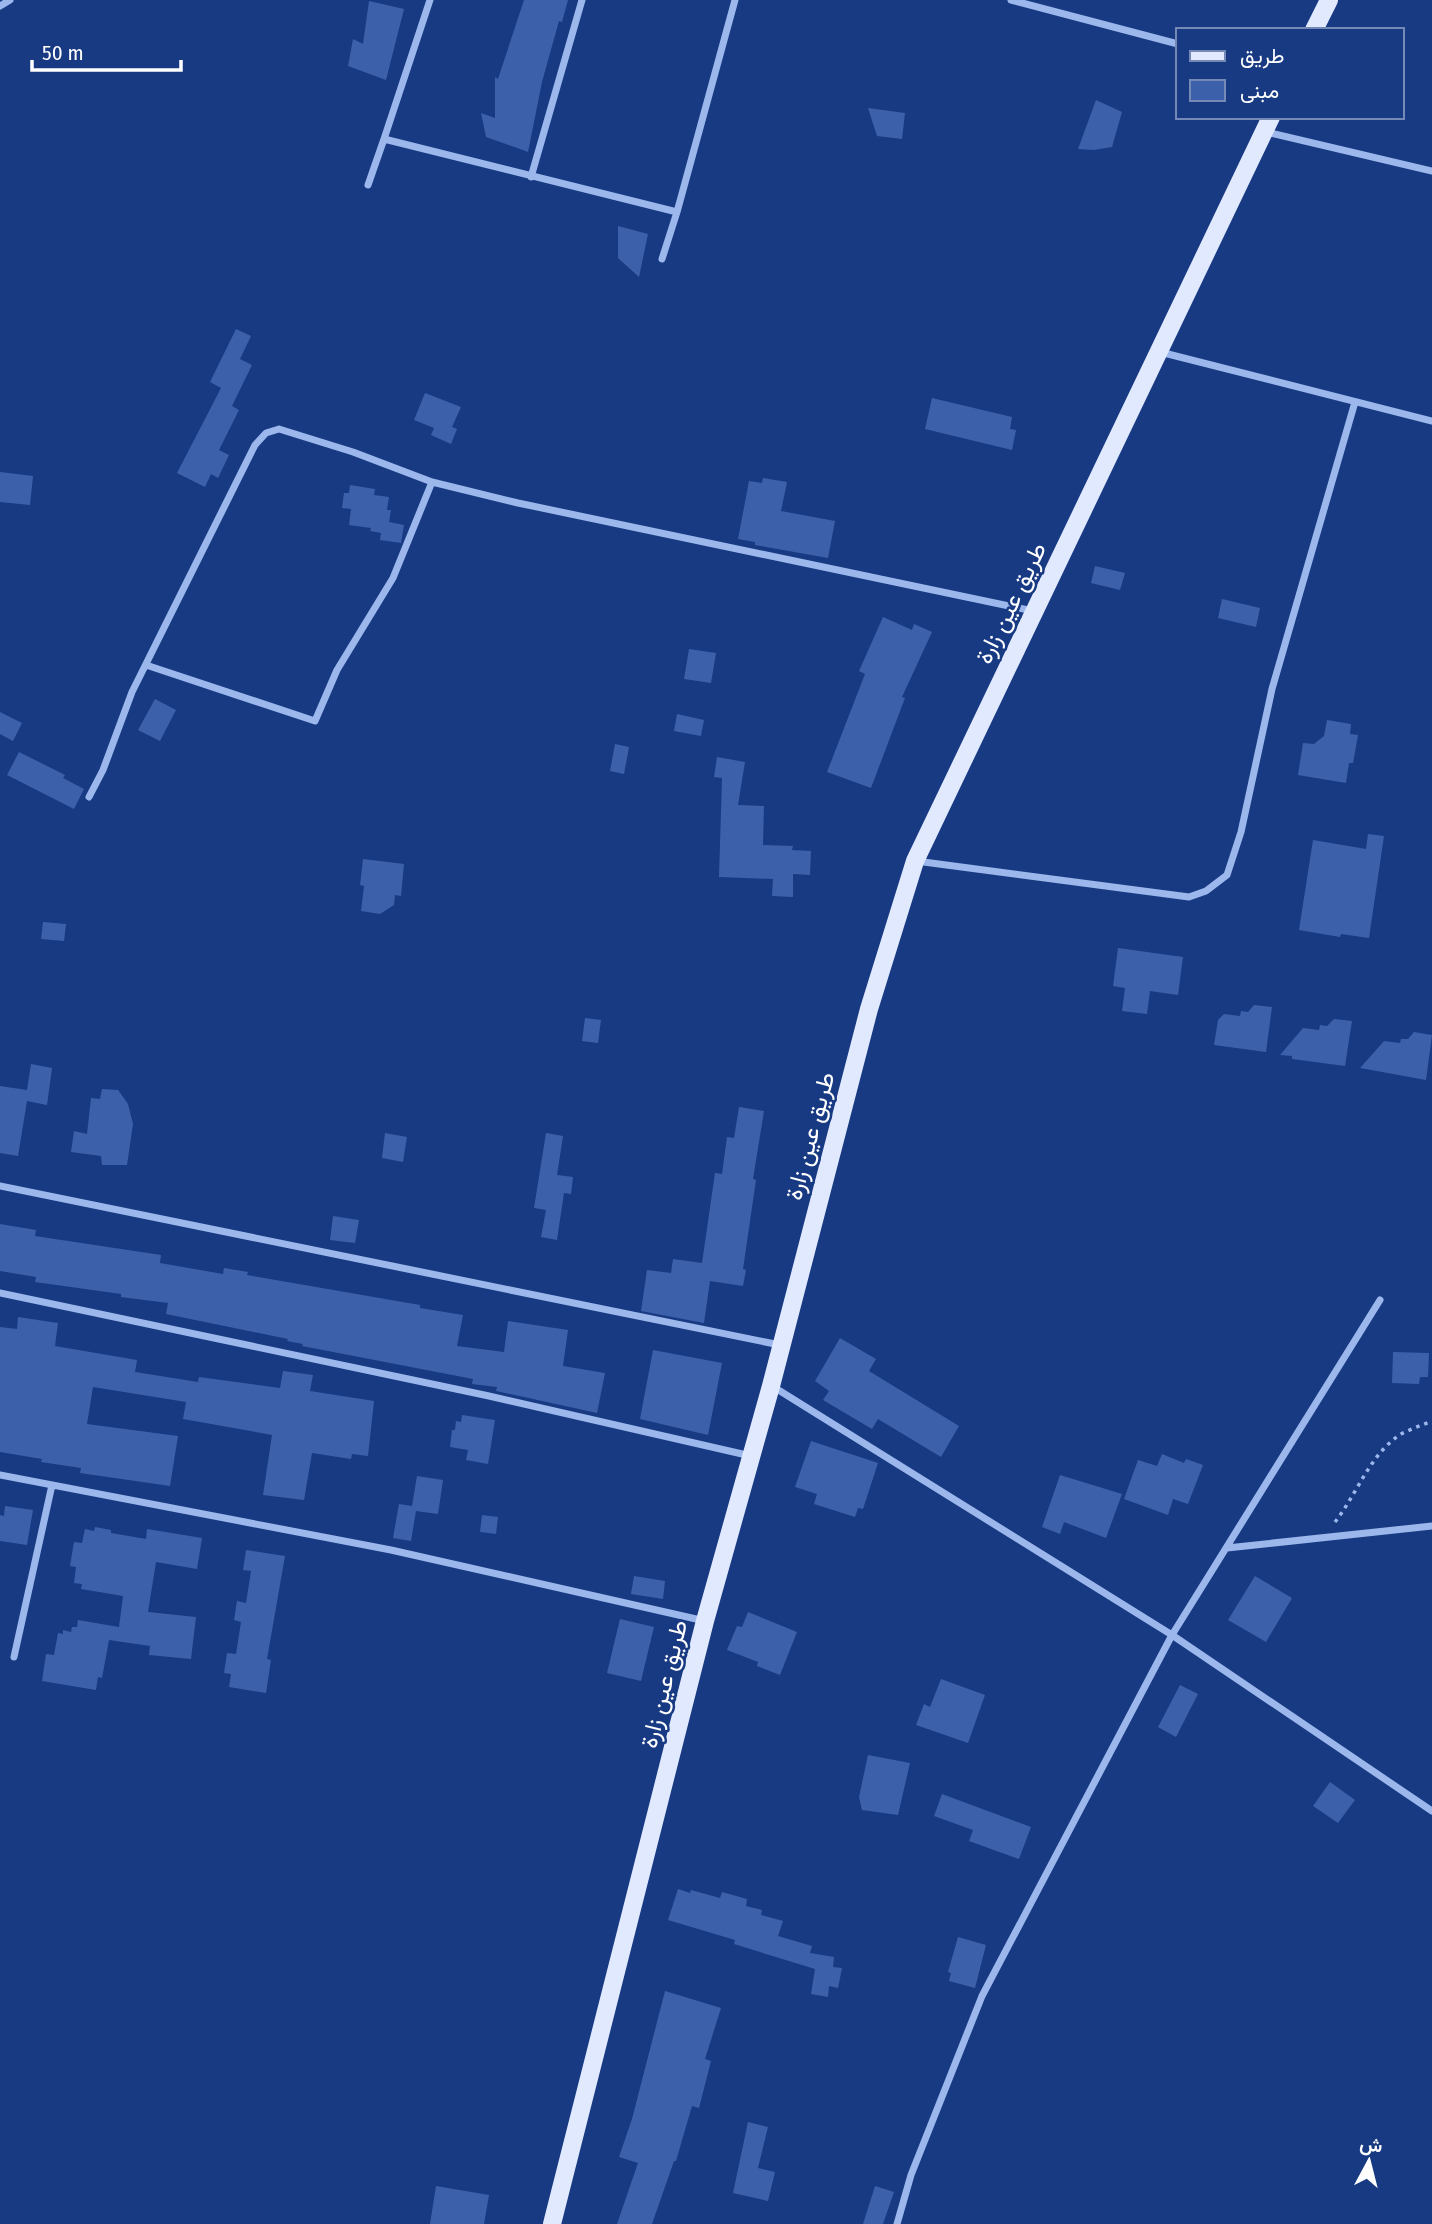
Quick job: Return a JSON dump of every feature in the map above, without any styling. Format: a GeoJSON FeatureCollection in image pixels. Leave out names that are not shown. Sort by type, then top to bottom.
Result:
{"type":"FeatureCollection","features":[{"type":"Feature","properties":{"kind":"main road"},"geometry":{"type":"LineString","coordinates":[[1315,28],[1329,0]]}},
{"type":"Feature","properties":{"kind":"main road","name":"طريق عين زارة"},"geometry":{"type":"LineString","coordinates":[[552,2224],[705,1621],[752,1456],[869,1009],[915,861],[1268,125]]}},
{"type":"Feature","properties":{"kind":"street"},"geometry":{"type":"LineString","coordinates":[[0,6],[10,0]]}},
{"type":"Feature","properties":{"kind":"street"},"geometry":{"type":"LineString","coordinates":[[368,185],[430,0]]}},
{"type":"Feature","properties":{"kind":"street"},"geometry":{"type":"LineString","coordinates":[[531,177],[582,0]]}},
{"type":"Feature","properties":{"kind":"street"},"geometry":{"type":"LineString","coordinates":[[662,259],[735,0]]}},
{"type":"Feature","properties":{"kind":"street"},"geometry":{"type":"LineString","coordinates":[[1011,0],[1176,43]]}},
{"type":"Feature","properties":{"kind":"street"},"geometry":{"type":"LineString","coordinates":[[1268,125],[1432,171]]}},
{"type":"Feature","properties":{"kind":"street"},"geometry":{"type":"LineString","coordinates":[[384,139],[677,212]]}},
{"type":"Feature","properties":{"kind":"street"},"geometry":{"type":"LineString","coordinates":[[1160,352],[1432,421]]}},
{"type":"Feature","properties":{"kind":"street"},"geometry":{"type":"LineString","coordinates":[[915,861],[1189,897],[1206,891],[1227,874],[1241,832],[1272,689],[1355,402]]}},
{"type":"Feature","properties":{"kind":"street"},"geometry":{"type":"LineString","coordinates":[[89,797],[103,770],[132,692],[255,445],[266,433],[279,429],[432,482],[531,506],[1034,611]]}},
{"type":"Feature","properties":{"kind":"street"},"geometry":{"type":"LineString","coordinates":[[146,665],[315,722],[337,670],[393,578],[432,482]]}},
{"type":"Feature","properties":{"kind":"street"},"geometry":{"type":"LineString","coordinates":[[0,1186],[780,1345]]}},
{"type":"Feature","properties":{"kind":"street"},"geometry":{"type":"LineString","coordinates":[[0,1293],[489,1396],[752,1456]]}},
{"type":"Feature","properties":{"kind":"street"},"geometry":{"type":"LineString","coordinates":[[897,2224],[911,2175],[982,1996],[1171,1635],[1380,1300]]}},
{"type":"Feature","properties":{"kind":"street"},"geometry":{"type":"LineString","coordinates":[[771,1385],[1171,1635],[1432,1811]]}},
{"type":"Feature","properties":{"kind":"street"},"geometry":{"type":"LineString","coordinates":[[0,1475],[391,1550],[705,1621]]}},
{"type":"Feature","properties":{"kind":"street"},"geometry":{"type":"LineString","coordinates":[[14,1657],[52,1485]]}},
{"type":"Feature","properties":{"kind":"street"},"geometry":{"type":"LineString","coordinates":[[1227,1548],[1432,1526]]}},
{"type":"Feature","properties":{"kind":"path"},"geometry":{"type":"LineString","coordinates":[[1323,1538],[1349,1504],[1378,1454],[1401,1434],[1432,1421]]}},
{"type":"Feature","properties":{"kind":"building"},"geometry":{"type":"Polygon","coordinates":[[[524,0],[568,0],[562,22],[559,21],[542,82],[528,152],[486,137],[481,113],[495,118],[495,77],[498,79],[524,0]]]}},
{"type":"Feature","properties":{"kind":"building"},"geometry":{"type":"Polygon","coordinates":[[[369,1],[404,9],[386,80],[348,66],[353,39],[363,44],[369,1]]]}},
{"type":"Feature","properties":{"kind":"building"},"geometry":{"type":"Polygon","coordinates":[[[1096,100],[1122,112],[1112,147],[1078,149],[1096,100]]]}},
{"type":"Feature","properties":{"kind":"building"},"geometry":{"type":"Polygon","coordinates":[[[868,108],[905,113],[902,139],[877,136],[868,108]]]}},
{"type":"Feature","properties":{"kind":"building"},"geometry":{"type":"Polygon","coordinates":[[[618,226],[648,234],[639,277],[618,258],[618,226]]]}},
{"type":"Feature","properties":{"kind":"building"},"geometry":{"type":"Polygon","coordinates":[[[236,329],[251,336],[240,359],[252,365],[232,406],[239,410],[219,450],[229,455],[218,478],[211,474],[205,487],[177,473],[221,388],[210,382],[236,329]]]}},
{"type":"Feature","properties":{"kind":"building"},"geometry":{"type":"Polygon","coordinates":[[[425,393],[461,407],[452,427],[457,429],[451,444],[431,435],[434,428],[414,420],[425,393]]]}},
{"type":"Feature","properties":{"kind":"building"},"geometry":{"type":"Polygon","coordinates":[[[932,398],[1012,417],[1010,429],[1016,430],[1012,450],[925,429],[932,398]]]}},
{"type":"Feature","properties":{"kind":"building"},"geometry":{"type":"Polygon","coordinates":[[[0,472],[33,476],[30,505],[0,502],[0,472]]]}},
{"type":"Feature","properties":{"kind":"building"},"geometry":{"type":"Polygon","coordinates":[[[763,478],[787,482],[781,511],[835,521],[828,558],[755,545],[755,542],[738,539],[749,481],[762,483],[763,478]]]}},
{"type":"Feature","properties":{"kind":"building"},"geometry":{"type":"Polygon","coordinates":[[[350,485],[375,489],[374,495],[389,497],[389,522],[404,525],[401,543],[380,540],[381,533],[370,531],[371,528],[349,525],[351,509],[342,508],[344,493],[349,493],[350,485]]]}},
{"type":"Feature","properties":{"kind":"building"},"geometry":{"type":"Polygon","coordinates":[[[1095,566],[1125,573],[1120,590],[1091,583],[1095,566]]]}},
{"type":"Feature","properties":{"kind":"building"},"geometry":{"type":"Polygon","coordinates":[[[1222,599],[1260,608],[1256,627],[1218,618],[1222,599]]]}},
{"type":"Feature","properties":{"kind":"building"},"geometry":{"type":"Polygon","coordinates":[[[883,617],[912,630],[914,624],[932,632],[902,697],[905,698],[871,788],[827,772],[865,674],[859,671],[883,617]]]}},
{"type":"Feature","properties":{"kind":"building"},"geometry":{"type":"Polygon","coordinates":[[[689,649],[716,653],[711,683],[684,679],[689,649]]]}},
{"type":"Feature","properties":{"kind":"building"},"geometry":{"type":"Polygon","coordinates":[[[155,699],[176,710],[160,741],[138,730],[155,699]]]}},
{"type":"Feature","properties":{"kind":"building"},"geometry":{"type":"Polygon","coordinates":[[[0,712],[22,723],[13,741],[0,734],[0,712]]]}},
{"type":"Feature","properties":{"kind":"building"},"geometry":{"type":"Polygon","coordinates":[[[677,714],[704,720],[701,736],[674,731],[677,714]]]}},
{"type":"Feature","properties":{"kind":"building"},"geometry":{"type":"Polygon","coordinates":[[[1327,720],[1351,724],[1350,734],[1358,735],[1346,783],[1298,775],[1303,743],[1314,744],[1324,736],[1327,720]]]}},
{"type":"Feature","properties":{"kind":"building"},"geometry":{"type":"Polygon","coordinates":[[[615,744],[629,747],[624,774],[610,771],[615,744]]]}},
{"type":"Feature","properties":{"kind":"building"},"geometry":{"type":"Polygon","coordinates":[[[19,752],[65,775],[63,778],[84,789],[74,809],[7,775],[19,752]]]}},
{"type":"Feature","properties":{"kind":"building"},"geometry":{"type":"Polygon","coordinates":[[[717,757],[745,762],[738,805],[764,806],[763,845],[793,846],[792,850],[811,851],[810,875],[793,874],[793,897],[772,896],[773,879],[719,877],[722,778],[714,777],[717,757]]]}},
{"type":"Feature","properties":{"kind":"building"},"geometry":{"type":"Polygon","coordinates":[[[1368,834],[1384,836],[1369,938],[1341,934],[1340,937],[1299,930],[1313,840],[1366,849],[1368,834]]]}},
{"type":"Feature","properties":{"kind":"building"},"geometry":{"type":"Polygon","coordinates":[[[363,859],[404,864],[401,896],[395,895],[394,905],[380,914],[361,911],[363,859]]]}},
{"type":"Feature","properties":{"kind":"building"},"geometry":{"type":"Polygon","coordinates":[[[43,922],[66,924],[64,941],[41,939],[43,922]]]}},
{"type":"Feature","properties":{"kind":"building"},"geometry":{"type":"Polygon","coordinates":[[[1118,948],[1183,957],[1178,995],[1150,991],[1147,1014],[1122,1011],[1125,988],[1113,986],[1118,948]]]}},
{"type":"Feature","properties":{"kind":"building"},"geometry":{"type":"Polygon","coordinates":[[[1254,1005],[1272,1007],[1266,1052],[1214,1045],[1218,1020],[1224,1014],[1240,1016],[1241,1011],[1248,1012],[1254,1005]]]}},
{"type":"Feature","properties":{"kind":"building"},"geometry":{"type":"Polygon","coordinates":[[[585,1018],[601,1020],[598,1043],[582,1041],[585,1018]]]}},
{"type":"Feature","properties":{"kind":"building"},"geometry":{"type":"Polygon","coordinates":[[[1334,1019],[1352,1021],[1345,1066],[1280,1055],[1303,1028],[1319,1030],[1320,1025],[1327,1026],[1334,1019]]]}},
{"type":"Feature","properties":{"kind":"building"},"geometry":{"type":"Polygon","coordinates":[[[1414,1032],[1432,1035],[1426,1080],[1360,1068],[1384,1041],[1400,1043],[1401,1039],[1408,1039],[1414,1032]]]}},
{"type":"Feature","properties":{"kind":"building"},"geometry":{"type":"Polygon","coordinates":[[[31,1064],[52,1068],[47,1105],[27,1101],[18,1156],[0,1153],[0,1086],[27,1090],[31,1064]]]}},
{"type":"Feature","properties":{"kind":"building"},"geometry":{"type":"Polygon","coordinates":[[[102,1089],[118,1090],[128,1104],[133,1124],[127,1165],[102,1165],[101,1156],[71,1152],[74,1131],[87,1134],[91,1098],[100,1099],[102,1089]]]}},
{"type":"Feature","properties":{"kind":"building"},"geometry":{"type":"Polygon","coordinates":[[[739,1107],[764,1111],[753,1179],[756,1180],[743,1286],[710,1281],[704,1323],[641,1311],[647,1270],[671,1273],[673,1259],[702,1263],[715,1173],[722,1174],[727,1137],[734,1138],[739,1107]]]}},
{"type":"Feature","properties":{"kind":"building"},"geometry":{"type":"Polygon","coordinates":[[[385,1133],[407,1137],[403,1162],[382,1158],[385,1133]]]}},
{"type":"Feature","properties":{"kind":"building"},"geometry":{"type":"Polygon","coordinates":[[[546,1133],[563,1136],[557,1175],[573,1177],[571,1194],[564,1193],[557,1240],[541,1237],[546,1210],[534,1208],[546,1133]]]}},
{"type":"Feature","properties":{"kind":"building"},"geometry":{"type":"Polygon","coordinates":[[[333,1216],[359,1220],[355,1243],[330,1240],[333,1216]]]}},
{"type":"Feature","properties":{"kind":"building"},"geometry":{"type":"Polygon","coordinates":[[[0,1224],[36,1230],[35,1236],[161,1255],[160,1263],[223,1274],[224,1268],[248,1272],[247,1275],[463,1315],[457,1346],[504,1352],[508,1321],[568,1330],[563,1366],[605,1373],[597,1413],[496,1391],[497,1387],[472,1384],[473,1379],[302,1346],[303,1344],[287,1341],[288,1339],[166,1314],[168,1303],[35,1282],[36,1277],[0,1271],[0,1224]]]}},
{"type":"Feature","properties":{"kind":"building"},"geometry":{"type":"Polygon","coordinates":[[[18,1317],[58,1323],[55,1346],[137,1360],[135,1372],[198,1382],[199,1377],[280,1388],[283,1371],[313,1375],[310,1391],[374,1401],[368,1456],[352,1454],[351,1459],[312,1453],[304,1500],[263,1495],[272,1435],[183,1419],[186,1402],[93,1387],[87,1424],[178,1436],[170,1486],[80,1473],[81,1468],[0,1452],[0,1327],[17,1329],[18,1317]]]}},
{"type":"Feature","properties":{"kind":"building"},"geometry":{"type":"Polygon","coordinates":[[[840,1338],[876,1359],[869,1371],[959,1426],[941,1457],[878,1419],[872,1429],[823,1400],[829,1391],[815,1381],[840,1338]]]}},
{"type":"Feature","properties":{"kind":"building"},"geometry":{"type":"Polygon","coordinates":[[[653,1350],[722,1363],[708,1435],[640,1419],[653,1350]]]}},
{"type":"Feature","properties":{"kind":"building"},"geometry":{"type":"Polygon","coordinates":[[[1393,1352],[1429,1353],[1428,1377],[1420,1377],[1419,1384],[1392,1383],[1393,1352]]]}},
{"type":"Feature","properties":{"kind":"building"},"geometry":{"type":"Polygon","coordinates":[[[462,1415],[495,1420],[488,1464],[466,1460],[468,1450],[450,1447],[452,1430],[455,1430],[456,1421],[461,1422],[462,1415]]]}},
{"type":"Feature","properties":{"kind":"building"},"geometry":{"type":"Polygon","coordinates":[[[811,1441],[878,1463],[863,1509],[858,1508],[855,1517],[814,1504],[817,1494],[795,1487],[811,1441]]]}},
{"type":"Feature","properties":{"kind":"building"},"geometry":{"type":"Polygon","coordinates":[[[1162,1454],[1184,1463],[1186,1459],[1203,1465],[1188,1504],[1173,1499],[1168,1515],[1124,1499],[1138,1460],[1157,1466],[1162,1454]]]}},
{"type":"Feature","properties":{"kind":"building"},"geometry":{"type":"Polygon","coordinates":[[[1060,1475],[1122,1494],[1106,1538],[1064,1522],[1060,1534],[1042,1527],[1060,1475]]]}},
{"type":"Feature","properties":{"kind":"building"},"geometry":{"type":"Polygon","coordinates":[[[417,1476],[443,1480],[438,1514],[416,1511],[411,1541],[393,1538],[399,1504],[412,1506],[417,1476]]]}},
{"type":"Feature","properties":{"kind":"building"},"geometry":{"type":"Polygon","coordinates":[[[5,1506],[33,1510],[27,1545],[0,1541],[0,1515],[4,1516],[5,1506]]]}},
{"type":"Feature","properties":{"kind":"building"},"geometry":{"type":"Polygon","coordinates":[[[482,1515],[498,1517],[496,1534],[480,1532],[482,1515]]]}},
{"type":"Feature","properties":{"kind":"building"},"geometry":{"type":"Polygon","coordinates":[[[95,1527],[111,1530],[111,1533],[146,1539],[147,1529],[202,1538],[197,1569],[156,1562],[148,1612],[196,1617],[191,1659],[149,1655],[150,1646],[109,1640],[102,1678],[98,1677],[96,1690],[42,1681],[46,1654],[54,1655],[58,1633],[63,1634],[63,1630],[71,1632],[72,1627],[77,1627],[78,1620],[119,1627],[123,1596],[81,1589],[82,1584],[74,1583],[76,1567],[70,1566],[74,1542],[82,1543],[85,1529],[94,1531],[95,1527]]]}},
{"type":"Feature","properties":{"kind":"building"},"geometry":{"type":"Polygon","coordinates":[[[246,1550],[285,1556],[267,1659],[271,1660],[266,1693],[229,1687],[231,1674],[224,1673],[227,1653],[236,1654],[241,1622],[234,1620],[237,1601],[246,1603],[251,1571],[243,1570],[246,1550]]]}},
{"type":"Feature","properties":{"kind":"building"},"geometry":{"type":"Polygon","coordinates":[[[634,1576],[665,1581],[663,1599],[631,1594],[634,1576]]]}},
{"type":"Feature","properties":{"kind":"building"},"geometry":{"type":"Polygon","coordinates":[[[1255,1576],[1292,1598],[1266,1642],[1228,1620],[1255,1576]]]}},
{"type":"Feature","properties":{"kind":"building"},"geometry":{"type":"Polygon","coordinates":[[[748,1612],[797,1632],[780,1675],[757,1666],[758,1662],[727,1650],[737,1626],[742,1627],[748,1612]]]}},
{"type":"Feature","properties":{"kind":"building"},"geometry":{"type":"Polygon","coordinates":[[[620,1619],[654,1627],[641,1681],[607,1673],[620,1619]]]}},
{"type":"Feature","properties":{"kind":"building"},"geometry":{"type":"Polygon","coordinates":[[[941,1679],[985,1695],[968,1743],[916,1725],[924,1704],[930,1707],[941,1679]]]}},
{"type":"Feature","properties":{"kind":"building"},"geometry":{"type":"Polygon","coordinates":[[[1180,1685],[1198,1694],[1176,1737],[1158,1727],[1180,1685]]]}},
{"type":"Feature","properties":{"kind":"building"},"geometry":{"type":"Polygon","coordinates":[[[868,1755],[910,1763],[898,1815],[862,1810],[859,1797],[868,1755]]]}},
{"type":"Feature","properties":{"kind":"building"},"geometry":{"type":"Polygon","coordinates":[[[1330,1782],[1355,1800],[1338,1823],[1313,1806],[1330,1782]]]}},
{"type":"Feature","properties":{"kind":"building"},"geometry":{"type":"Polygon","coordinates":[[[942,1794],[1031,1827],[1019,1859],[969,1841],[973,1830],[934,1816],[942,1794]]]}},
{"type":"Feature","properties":{"kind":"building"},"geometry":{"type":"Polygon","coordinates":[[[678,1889],[720,1898],[722,1892],[747,1899],[746,1906],[762,1910],[761,1915],[783,1921],[778,1936],[812,1946],[810,1953],[834,1957],[833,1967],[842,1968],[838,1988],[829,1986],[828,1997],[811,1994],[815,1969],[734,1944],[735,1940],[668,1920],[678,1889]]]}},
{"type":"Feature","properties":{"kind":"building"},"geometry":{"type":"Polygon","coordinates":[[[958,1937],[986,1945],[975,1988],[949,1981],[951,1973],[948,1972],[958,1937]]]}},
{"type":"Feature","properties":{"kind":"building"},"geometry":{"type":"Polygon","coordinates":[[[665,1991],[721,2008],[705,2059],[711,2061],[699,2108],[692,2106],[676,2161],[652,2224],[617,2224],[638,2163],[619,2157],[632,2119],[665,1991]]]}},
{"type":"Feature","properties":{"kind":"building"},"geometry":{"type":"Polygon","coordinates":[[[748,2122],[768,2127],[758,2168],[775,2172],[768,2201],[733,2193],[748,2122]]]}},
{"type":"Feature","properties":{"kind":"building"},"geometry":{"type":"Polygon","coordinates":[[[436,2186],[489,2195],[484,2224],[430,2224],[436,2186]]]}},
{"type":"Feature","properties":{"kind":"building"},"geometry":{"type":"Polygon","coordinates":[[[875,2186],[894,2192],[883,2224],[863,2224],[875,2186]]]}}]}
